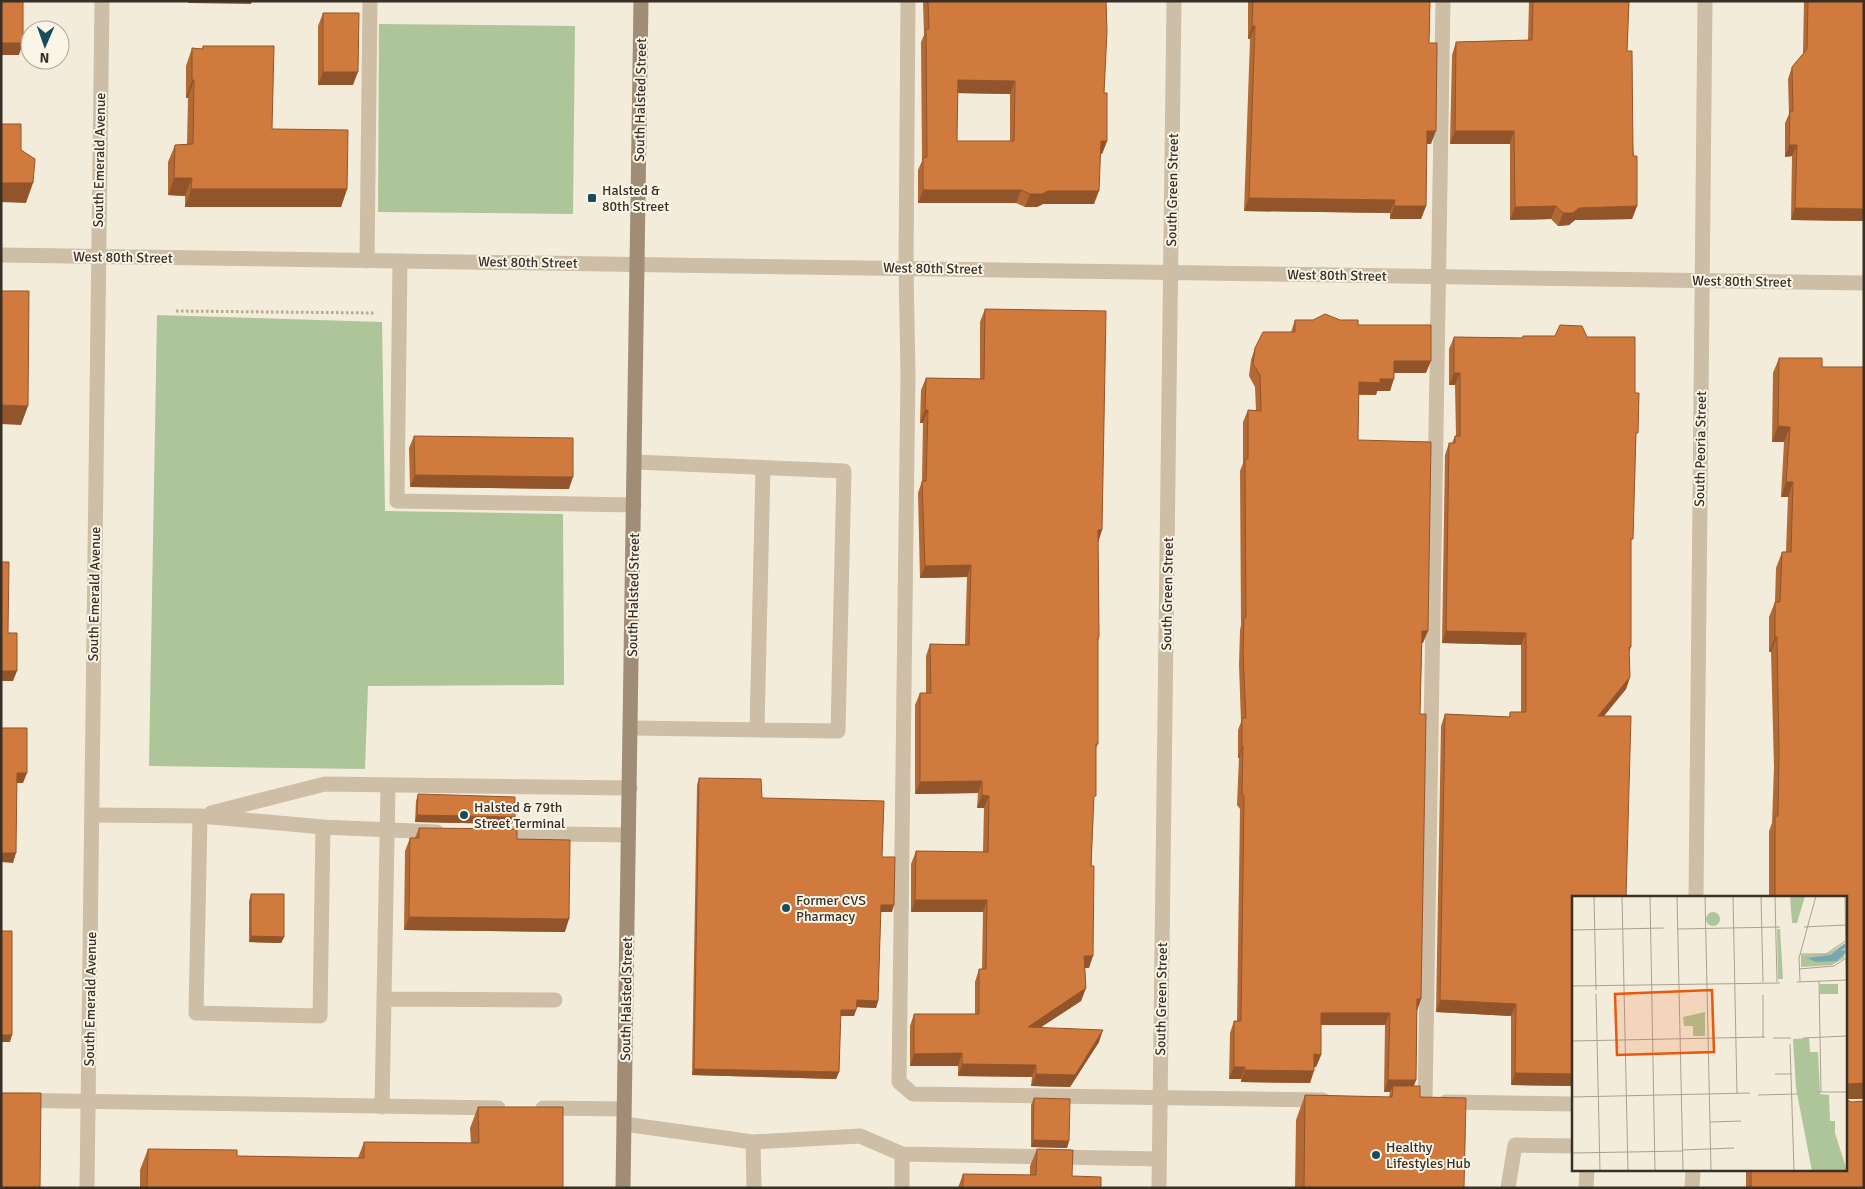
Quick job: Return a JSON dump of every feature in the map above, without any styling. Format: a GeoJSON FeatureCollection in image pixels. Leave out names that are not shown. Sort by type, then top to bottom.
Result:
{"type":"FeatureCollection","features":[{"type":"Feature","properties":{"kind":"main road","name":"South Halsted Street"},"geometry":{"type":"LineString","coordinates":[[623,1188],[641,1]]}},
{"type":"Feature","properties":{"kind":"street","name":"South Emerald Avenue"},"geometry":{"type":"LineString","coordinates":[[87,1188],[102,1]]}},
{"type":"Feature","properties":{"kind":"street"},"geometry":{"type":"LineString","coordinates":[[367,260],[370,1]]}},
{"type":"Feature","properties":{"kind":"street"},"geometry":{"type":"LineString","coordinates":[[908,1],[906,268],[908,374],[899,1082],[913,1094],[1336,1100]]}},
{"type":"Feature","properties":{"kind":"street","name":"South Green Street"},"geometry":{"type":"LineString","coordinates":[[1159,1188],[1174,1]]}},
{"type":"Feature","properties":{"kind":"street"},"geometry":{"type":"LineString","coordinates":[[1443,1],[1440,276],[1420,1101],[1572,1104]]}},
{"type":"Feature","properties":{"kind":"street","name":"South Peoria Street"},"geometry":{"type":"LineString","coordinates":[[1696,896],[1705,1]]}},
{"type":"Feature","properties":{"kind":"street","name":"West 80th Street"},"geometry":{"type":"LineString","coordinates":[[1,255],[1864,283]]}},
{"type":"Feature","properties":{"kind":"street"},"geometry":{"type":"LineString","coordinates":[[400,261],[396,501],[634,505]]}},
{"type":"Feature","properties":{"kind":"street"},"geometry":{"type":"LineString","coordinates":[[631,728],[838,731],[844,470],[635,462]]}},
{"type":"Feature","properties":{"kind":"street"},"geometry":{"type":"LineString","coordinates":[[757,729],[763,468]]}},
{"type":"Feature","properties":{"kind":"street"},"geometry":{"type":"LineString","coordinates":[[200,816],[325,784],[630,788]]}},
{"type":"Feature","properties":{"kind":"street"},"geometry":{"type":"LineString","coordinates":[[382,1107],[388,785]]}},
{"type":"Feature","properties":{"kind":"street"},"geometry":{"type":"LineString","coordinates":[[92,815],[200,816],[323,827],[386,831],[451,832]]}},
{"type":"Feature","properties":{"kind":"street"},"geometry":{"type":"LineString","coordinates":[[200,816],[196,1013],[320,1016],[323,827]]}},
{"type":"Feature","properties":{"kind":"street"},"geometry":{"type":"LineString","coordinates":[[480,833],[628,835]]}},
{"type":"Feature","properties":{"kind":"street"},"geometry":{"type":"LineString","coordinates":[[384,999],[555,1000]]}},
{"type":"Feature","properties":{"kind":"street"},"geometry":{"type":"LineString","coordinates":[[1,1100],[511,1108]]}},
{"type":"Feature","properties":{"kind":"street"},"geometry":{"type":"LineString","coordinates":[[530,1108],[624,1116],[753,1142],[860,1136],[902,1154],[1159,1159]]}},
{"type":"Feature","properties":{"kind":"street"},"geometry":{"type":"LineString","coordinates":[[753,1142],[754,1188]]}},
{"type":"Feature","properties":{"kind":"street"},"geometry":{"type":"LineString","coordinates":[[1508,1188],[1515,1145],[1572,1146]]}},
{"type":"Feature","properties":{"kind":"street"},"geometry":{"type":"LineString","coordinates":[[902,1154],[902,1188]]}},
{"type":"Feature","properties":{"kind":"street"},"geometry":{"type":"LineString","coordinates":[[1586,1172],[1586,1188]]}},
{"type":"Feature","properties":{"kind":"street"},"geometry":{"type":"LineString","coordinates":[[1692,1188],[1693,1172]]}},
{"type":"Feature","properties":{"kind":"path"},"geometry":{"type":"LineString","coordinates":[[176,311],[378,313]]}},
{"type":"Feature","properties":{"kind":"green space"},"geometry":{"type":"Polygon","coordinates":[[[379,24],[575,26],[573,214],[378,212],[379,24]]]}},
{"type":"Feature","properties":{"kind":"green space"},"geometry":{"type":"Polygon","coordinates":[[[157,315],[382,322],[385,511],[563,514],[564,685],[368,686],[365,769],[149,766],[157,315]]]}},
{"type":"Feature","properties":{"kind":"building"},"geometry":{"type":"Polygon","coordinates":[[[1,1],[23,1],[23,20],[20,20],[20,43],[1,43],[1,1]]]}},
{"type":"Feature","properties":{"kind":"building"},"geometry":{"type":"Polygon","coordinates":[[[928,1],[1106,1],[1107,31],[1104,93],[1107,93],[1107,141],[1101,141],[1099,191],[1048,191],[1042,194],[1030,194],[1021,190],[923,190],[923,158],[927,157],[926,29],[929,29],[928,1]],[[958,80],[957,141],[1014,141],[1015,81],[958,80]]]}},
{"type":"Feature","properties":{"kind":"building"},"geometry":{"type":"Polygon","coordinates":[[[1253,1],[1430,1],[1429,43],[1437,43],[1436,131],[1427,131],[1426,206],[1394,206],[1395,200],[1249,198],[1255,26],[1252,26],[1253,1]]]}},
{"type":"Feature","properties":{"kind":"building"},"geometry":{"type":"Polygon","coordinates":[[[1533,1],[1629,1],[1627,51],[1632,51],[1633,156],[1637,156],[1637,206],[1579,208],[1573,213],[1563,213],[1556,206],[1515,207],[1514,131],[1455,131],[1456,42],[1532,40],[1533,1]]]}},
{"type":"Feature","properties":{"kind":"building"},"geometry":{"type":"Polygon","coordinates":[[[1808,1],[1864,1],[1864,209],[1795,208],[1797,145],[1789,145],[1790,111],[1793,111],[1792,67],[1807,49],[1808,1]]]}},
{"type":"Feature","properties":{"kind":"building"},"geometry":{"type":"Polygon","coordinates":[[[323,13],[359,13],[358,72],[323,72],[323,13]]]}},
{"type":"Feature","properties":{"kind":"building"},"geometry":{"type":"Polygon","coordinates":[[[203,46],[274,46],[272,129],[348,130],[347,189],[191,189],[192,178],[174,178],[175,145],[193,144],[194,80],[192,80],[192,48],[203,49],[203,46]]]}},
{"type":"Feature","properties":{"kind":"building"},"geometry":{"type":"Polygon","coordinates":[[[1,124],[21,124],[21,150],[35,159],[33,183],[1,183],[1,124]]]}},
{"type":"Feature","properties":{"kind":"building"},"geometry":{"type":"Polygon","coordinates":[[[1,291],[29,291],[28,406],[1,405],[1,291]]]}},
{"type":"Feature","properties":{"kind":"building"},"geometry":{"type":"Polygon","coordinates":[[[985,309],[1106,311],[1102,530],[1098,530],[1098,744],[1096,744],[1096,796],[1094,796],[1091,866],[1094,866],[1093,956],[1084,956],[1086,988],[1028,1027],[1103,1030],[1075,1075],[1036,1074],[1036,1065],[962,1064],[962,1053],[914,1054],[914,1014],[979,1014],[979,969],[986,969],[987,900],[915,900],[916,851],[988,852],[989,796],[982,795],[982,781],[920,782],[920,693],[931,693],[930,644],[969,645],[971,565],[925,566],[922,481],[926,481],[928,410],[925,410],[926,378],[984,379],[985,309]]]}},
{"type":"Feature","properties":{"kind":"building"},"geometry":{"type":"Polygon","coordinates":[[[1325,314],[1340,320],[1358,320],[1358,325],[1431,325],[1431,361],[1394,361],[1394,379],[1380,379],[1380,383],[1359,382],[1358,440],[1431,442],[1428,631],[1422,631],[1420,714],[1426,714],[1421,999],[1417,999],[1416,1080],[1388,1080],[1390,1013],[1321,1013],[1321,1055],[1314,1054],[1314,1071],[1245,1070],[1245,1067],[1234,1067],[1234,1021],[1241,1021],[1244,797],[1242,793],[1242,718],[1246,718],[1243,653],[1244,618],[1246,617],[1245,459],[1248,459],[1248,410],[1261,411],[1260,375],[1253,364],[1255,348],[1263,332],[1295,332],[1295,320],[1313,320],[1325,314]]]}},
{"type":"Feature","properties":{"kind":"building"},"geometry":{"type":"Polygon","coordinates":[[[1560,325],[1582,326],[1587,337],[1635,337],[1635,393],[1639,393],[1633,539],[1631,539],[1630,677],[1598,716],[1631,716],[1626,896],[1572,896],[1572,1074],[1515,1073],[1516,1004],[1440,1000],[1445,714],[1510,717],[1510,712],[1526,712],[1526,633],[1446,631],[1449,443],[1455,443],[1455,436],[1460,436],[1460,373],[1454,373],[1454,337],[1523,338],[1523,336],[1555,336],[1560,325]]]}},
{"type":"Feature","properties":{"kind":"building"},"geometry":{"type":"Polygon","coordinates":[[[1779,358],[1822,358],[1822,367],[1864,367],[1864,1083],[1848,1084],[1848,896],[1775,896],[1775,816],[1778,816],[1779,751],[1775,602],[1780,602],[1782,552],[1791,552],[1793,482],[1786,482],[1790,427],[1778,426],[1779,358]]]}},
{"type":"Feature","properties":{"kind":"building"},"geometry":{"type":"Polygon","coordinates":[[[414,436],[573,438],[573,477],[415,475],[414,436]]]}},
{"type":"Feature","properties":{"kind":"building"},"geometry":{"type":"Polygon","coordinates":[[[1,562],[9,562],[8,633],[17,633],[17,671],[1,671],[1,562]]]}},
{"type":"Feature","properties":{"kind":"building"},"geometry":{"type":"Polygon","coordinates":[[[1,728],[27,728],[27,773],[17,773],[16,853],[1,853],[1,728]]]}},
{"type":"Feature","properties":{"kind":"building","name":"Former CVS Pharmacy"},"geometry":{"type":"Polygon","coordinates":[[[699,778],[761,779],[762,798],[884,801],[882,857],[895,857],[894,905],[881,905],[878,1001],[857,1000],[856,1010],[841,1010],[839,1072],[694,1069],[699,778]]]}},
{"type":"Feature","properties":{"kind":"building"},"geometry":{"type":"Polygon","coordinates":[[[418,794],[515,797],[515,817],[417,815],[418,794]]]}},
{"type":"Feature","properties":{"kind":"building"},"geometry":{"type":"Polygon","coordinates":[[[419,828],[517,829],[517,839],[570,840],[569,919],[409,917],[410,838],[419,838],[419,828]]]}},
{"type":"Feature","properties":{"kind":"building"},"geometry":{"type":"Polygon","coordinates":[[[251,894],[284,894],[284,937],[251,936],[251,894]]]}},
{"type":"Feature","properties":{"kind":"building"},"geometry":{"type":"Polygon","coordinates":[[[1,931],[12,931],[12,1035],[1,1035],[1,931]]]}},
{"type":"Feature","properties":{"kind":"building","name":"Healthy Lifestyles Hub"},"geometry":{"type":"Polygon","coordinates":[[[1393,1086],[1420,1086],[1420,1097],[1466,1098],[1464,1188],[1304,1188],[1305,1095],[1392,1097],[1393,1086]]]}},
{"type":"Feature","properties":{"kind":"building"},"geometry":{"type":"Polygon","coordinates":[[[1,1093],[41,1093],[40,1188],[1,1188],[1,1093]]]}},
{"type":"Feature","properties":{"kind":"building"},"geometry":{"type":"Polygon","coordinates":[[[1034,1098],[1070,1099],[1069,1141],[1033,1140],[1034,1098]]]}},
{"type":"Feature","properties":{"kind":"building"},"geometry":{"type":"Polygon","coordinates":[[[1848,1100],[1851,1102],[1864,1101],[1864,1188],[1751,1188],[1751,1172],[1848,1172],[1848,1100]]]}},
{"type":"Feature","properties":{"kind":"building"},"geometry":{"type":"Polygon","coordinates":[[[478,1107],[563,1107],[563,1188],[147,1188],[148,1149],[237,1150],[237,1156],[364,1158],[364,1142],[479,1143],[478,1107]]]}},
{"type":"Feature","properties":{"kind":"building"},"geometry":{"type":"Polygon","coordinates":[[[1037,1149],[1073,1150],[1072,1176],[1101,1177],[1101,1188],[963,1188],[963,1174],[1036,1175],[1037,1149]]]}},
{"type":"Feature","properties":{"kind":"place","name":"Halsted & 80th Street"},"geometry":{"type":"Point","coordinates":[592,198]}},
{"type":"Feature","properties":{"kind":"place","name":"Halsted & 79th Street Terminal"},"geometry":{"type":"Point","coordinates":[464,815]}},
{"type":"Feature","properties":{"kind":"place","name":"Former CVS Pharmacy"},"geometry":{"type":"Point","coordinates":[786,908]}},
{"type":"Feature","properties":{"kind":"place","name":"Healthy Lifestyles Hub"},"geometry":{"type":"Point","coordinates":[1376,1155]}}]}
